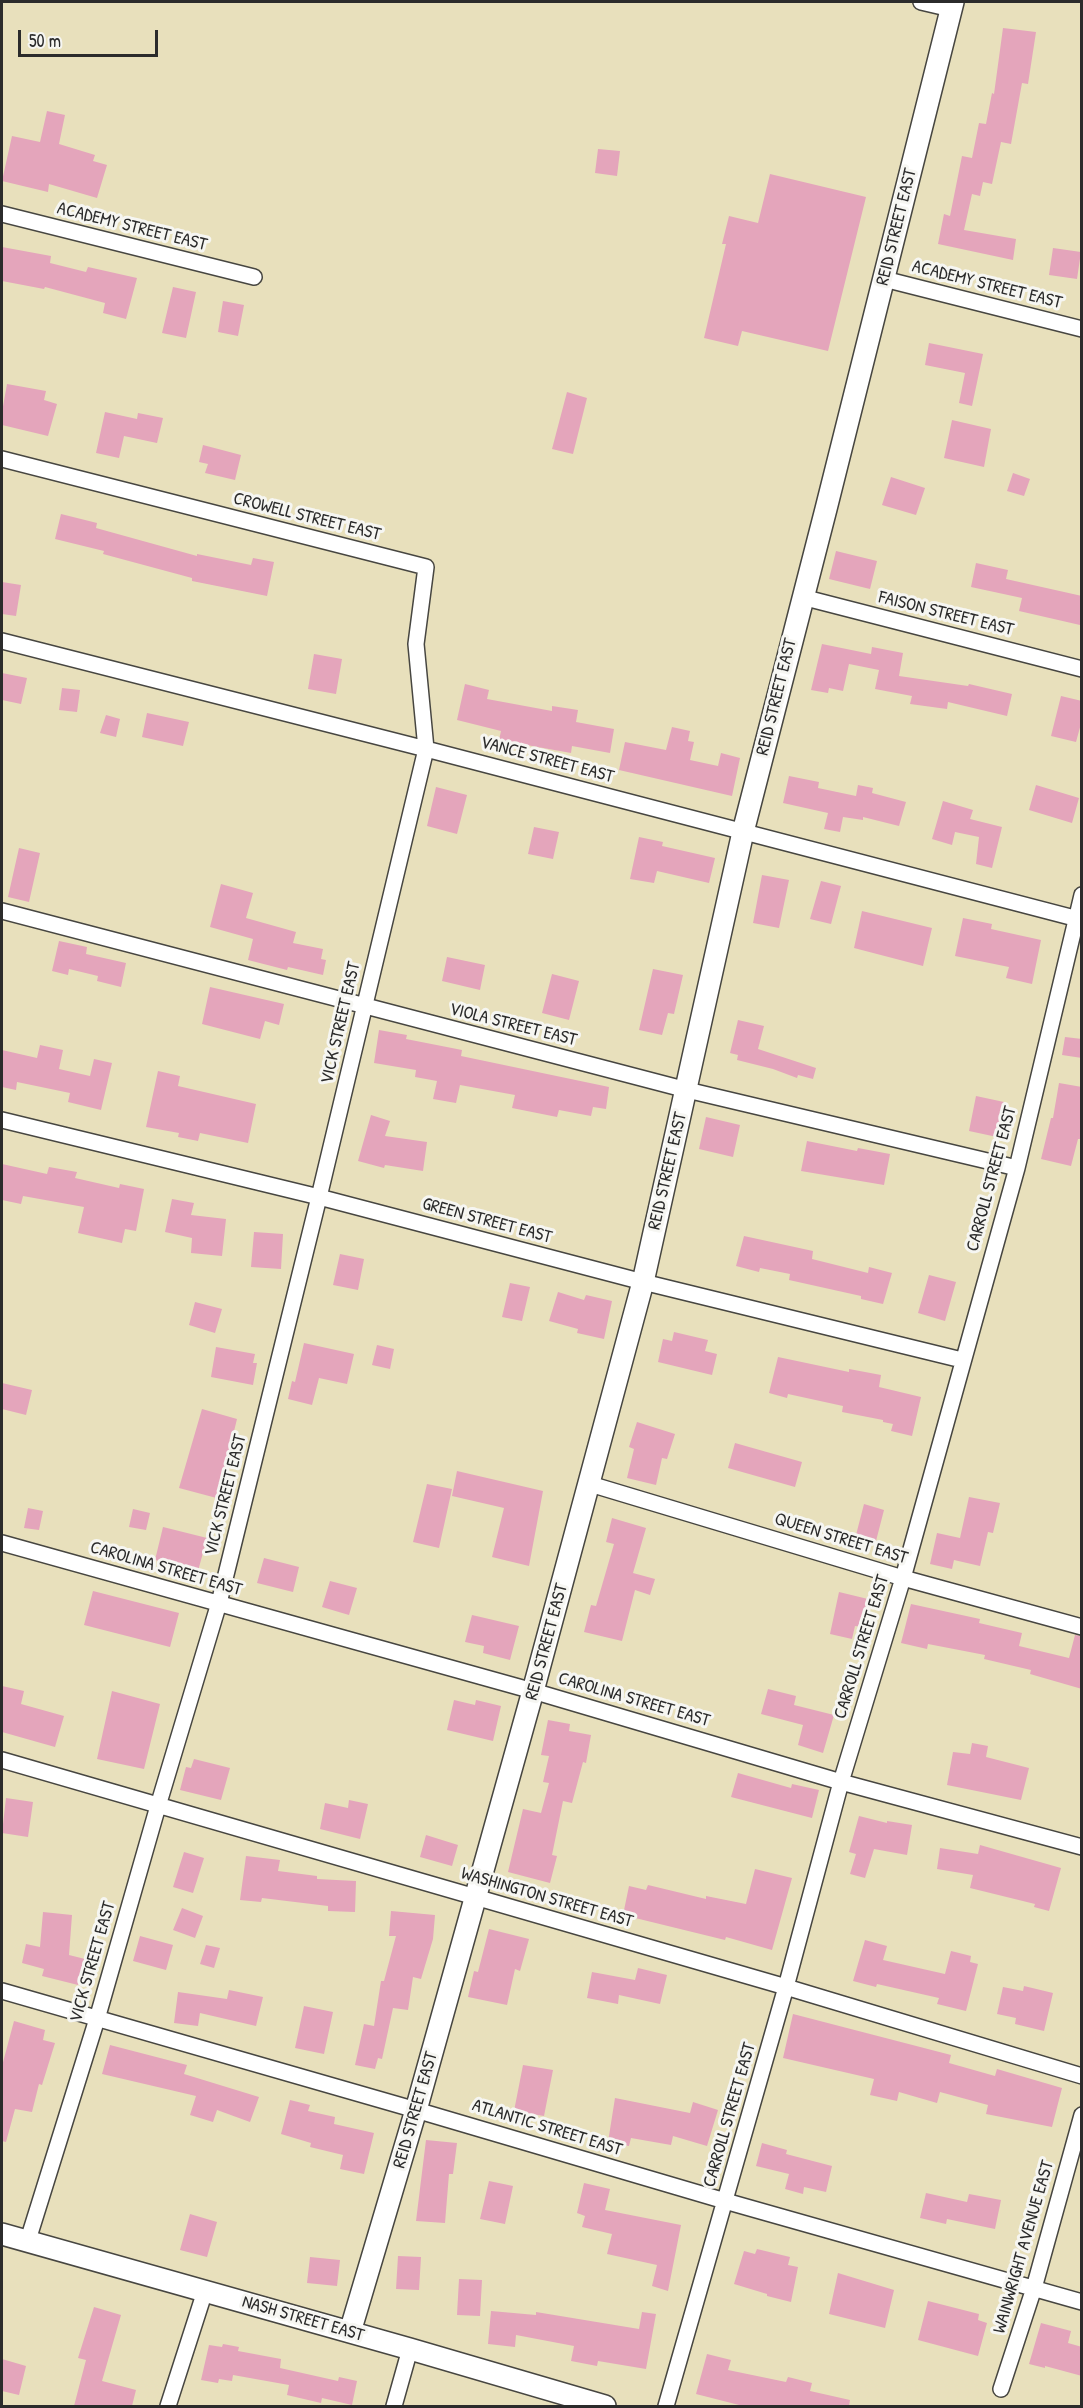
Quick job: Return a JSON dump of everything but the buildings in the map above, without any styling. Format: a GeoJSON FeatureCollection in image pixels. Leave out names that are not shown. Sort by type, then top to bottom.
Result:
{"type":"FeatureCollection","features":[{"type":"Feature","properties":{"kind":"street"},"geometry":{"type":"LineString","coordinates":[[921,2],[952,5]]}},
{"type":"Feature","properties":{"kind":"street","name":"REID STREET EAST"},"geometry":{"type":"LineString","coordinates":[[350,2332],[476,1898],[643,1282],[743,831],[952,5]]}},
{"type":"Feature","properties":{"kind":"street","name":"ACADEMY STREET EAST"},"geometry":{"type":"LineString","coordinates":[[2,214],[254,277]]}},
{"type":"Feature","properties":{"kind":"street","name":"ACADEMY STREET EAST"},"geometry":{"type":"LineString","coordinates":[[884,279],[1082,329]]}},
{"type":"Feature","properties":{"kind":"street","name":"CROWELL STREET EAST"},"geometry":{"type":"LineString","coordinates":[[2,459],[426,567],[416,644],[426,749]]}},
{"type":"Feature","properties":{"kind":"street","name":"FAISON STREET EAST"},"geometry":{"type":"LineString","coordinates":[[802,597],[1082,669]]}},
{"type":"Feature","properties":{"kind":"street","name":"VANCE STREET EAST"},"geometry":{"type":"LineString","coordinates":[[2,641],[743,831],[1079,920]]}},
{"type":"Feature","properties":{"kind":"street","name":"VICK STREET EAST"},"geometry":{"type":"LineString","coordinates":[[27,2240],[97,2019],[219,1603],[426,749]]}},
{"type":"Feature","properties":{"kind":"street","name":"CARROLL STREET EAST"},"geometry":{"type":"LineString","coordinates":[[666,2406],[786,1987],[841,1782],[903,1578],[1017,1168],[1079,920],[1082,895]]}},
{"type":"Feature","properties":{"kind":"street","name":"VIOLA STREET EAST"},"geometry":{"type":"LineString","coordinates":[[2,910],[687,1090],[1017,1168]]}},
{"type":"Feature","properties":{"kind":"street","name":"GREEN STREET EAST"},"geometry":{"type":"LineString","coordinates":[[2,1120],[319,1197],[643,1282],[962,1360]]}},
{"type":"Feature","properties":{"kind":"street","name":"QUEEN STREET EAST"},"geometry":{"type":"LineString","coordinates":[[590,1484],[903,1578],[1082,1627]]}},
{"type":"Feature","properties":{"kind":"street","name":"CAROLINA STREET EAST"},"geometry":{"type":"LineString","coordinates":[[2,1543],[533,1691],[841,1782],[1082,1847]]}},
{"type":"Feature","properties":{"kind":"street","name":"WASHINGTON STREET EAST"},"geometry":{"type":"LineString","coordinates":[[2,1760],[786,1987],[1082,2076]]}},
{"type":"Feature","properties":{"kind":"street","name":"ATLANTIC STREET EAST"},"geometry":{"type":"LineString","coordinates":[[2,1991],[1082,2302]]}},
{"type":"Feature","properties":{"kind":"street","name":"WAINWRIGHT AVENUE EAST"},"geometry":{"type":"LineString","coordinates":[[1001,2389],[1034,2288],[1082,2115]]}},
{"type":"Feature","properties":{"kind":"street","name":"NASH STREET EAST"},"geometry":{"type":"LineString","coordinates":[[2,2234],[604,2406]]}},
{"type":"Feature","properties":{"kind":"street"},"geometry":{"type":"LineString","coordinates":[[168,2406],[205,2291]]}},
{"type":"Feature","properties":{"kind":"street"},"geometry":{"type":"LineString","coordinates":[[394,2406],[410,2349]]}}]}
